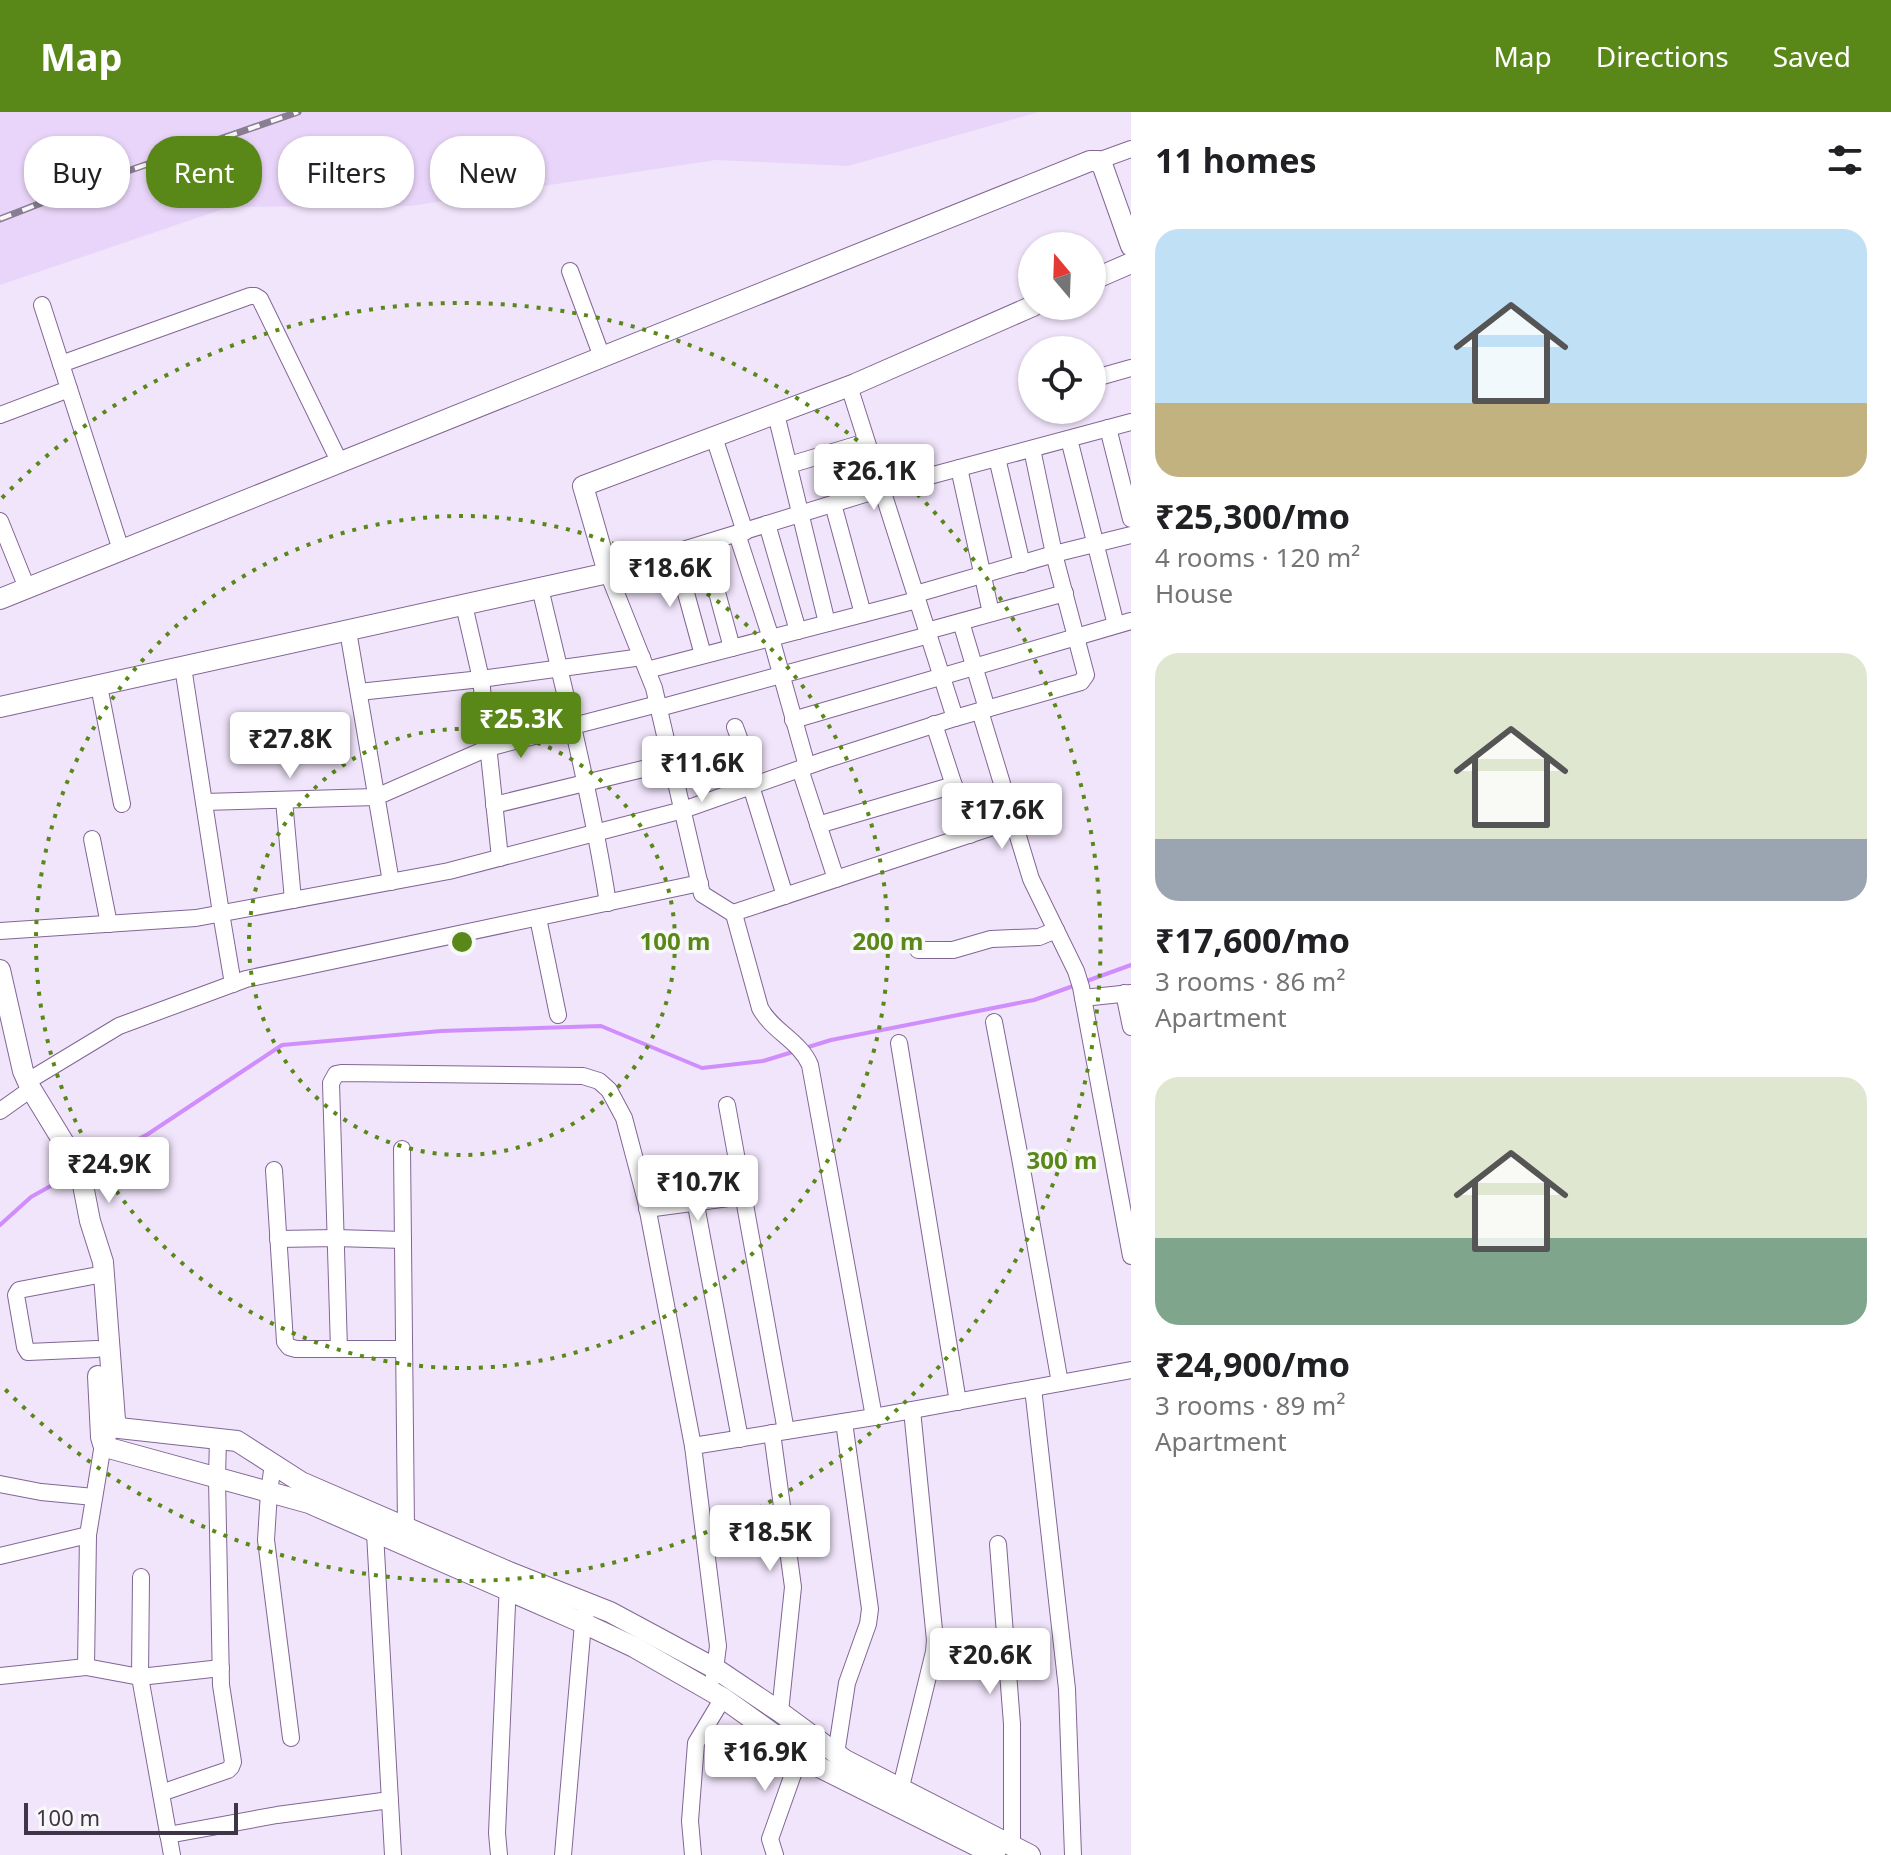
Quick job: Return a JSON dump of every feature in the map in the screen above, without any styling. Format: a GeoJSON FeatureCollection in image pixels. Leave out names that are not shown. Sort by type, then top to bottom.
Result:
{"type":"FeatureCollection","features":[{"type":"Feature","properties":{"kind":"main road"},"geometry":{"type":"LineString","coordinates":[[0,599],[1090,161],[1098,161],[1103,167],[1131,246]]}},
{"type":"Feature","properties":{"kind":"main road"},"geometry":{"type":"LineString","coordinates":[[1106,274],[1131,263]]}},
{"type":"Feature","properties":{"kind":"main road"},"geometry":{"type":"LineString","coordinates":[[0,707],[608,573],[583,486],[849,386],[1018,313]]}},
{"type":"Feature","properties":{"kind":"main road"},"geometry":{"type":"LineString","coordinates":[[0,970],[3,1001],[23,1071],[79,1171],[94,1238],[103,1262],[97,1349],[103,1444],[378,1524],[406,1527],[508,1582]]}},
{"type":"Feature","properties":{"kind":"main road"},"geometry":{"type":"LineString","coordinates":[[94,1238],[93,1276],[119,1428],[237,1441],[301,1482],[378,1524],[586,1613],[634,1647],[716,1694],[804,1743],[836,1754],[898,1798]]}},
{"type":"Feature","properties":{"kind":"main road"},"geometry":{"type":"LineString","coordinates":[[586,1613],[610,1612],[716,1669],[780,1712],[821,1768],[898,1798],[1012,1852]]}},
{"type":"Feature","properties":{"kind":"street"},"geometry":{"type":"LineString","coordinates":[[1098,161],[1131,149]]}},
{"type":"Feature","properties":{"kind":"street"},"geometry":{"type":"LineString","coordinates":[[570,271],[602,357]]}},
{"type":"Feature","properties":{"kind":"street"},"geometry":{"type":"LineString","coordinates":[[61,364],[255,296],[260,299],[340,463]]}},
{"type":"Feature","properties":{"kind":"street"},"geometry":{"type":"LineString","coordinates":[[42,305],[121,550]]}},
{"type":"Feature","properties":{"kind":"street"},"geometry":{"type":"LineString","coordinates":[[1106,375],[1131,368]]}},
{"type":"Feature","properties":{"kind":"street"},"geometry":{"type":"LineString","coordinates":[[849,386],[955,718]]}},
{"type":"Feature","properties":{"kind":"street"},"geometry":{"type":"LineString","coordinates":[[0,415],[69,389]]}},
{"type":"Feature","properties":{"kind":"street"},"geometry":{"type":"LineString","coordinates":[[776,414],[827,623]]}},
{"type":"Feature","properties":{"kind":"street"},"geometry":{"type":"LineString","coordinates":[[874,1417],[810,1065],[805,1055],[768,1020],[760,1008],[734,914],[702,894],[654,688],[608,573],[881,489],[1131,422]]}},
{"type":"Feature","properties":{"kind":"street"},"geometry":{"type":"LineString","coordinates":[[1108,428],[1131,519]]}},
{"type":"Feature","properties":{"kind":"street"},"geometry":{"type":"LineString","coordinates":[[714,437],[781,675],[818,825],[836,879]]}},
{"type":"Feature","properties":{"kind":"street"},"geometry":{"type":"LineString","coordinates":[[793,720],[1123,623],[1095,544],[1069,439]]}},
{"type":"Feature","properties":{"kind":"street"},"geometry":{"type":"LineString","coordinates":[[789,465],[866,442]]}},
{"type":"Feature","properties":{"kind":"street"},"geometry":{"type":"LineString","coordinates":[[0,931],[196,918],[449,871],[683,810],[934,724],[1084,680],[1085,671],[1054,554],[1032,449]]}},
{"type":"Feature","properties":{"kind":"street"},"geometry":{"type":"LineString","coordinates":[[997,458],[1022,564]]}},
{"type":"Feature","properties":{"kind":"street"},"geometry":{"type":"LineString","coordinates":[[959,468],[991,613]]}},
{"type":"Feature","properties":{"kind":"street"},"geometry":{"type":"LineString","coordinates":[[833,504],[863,614]]}},
{"type":"Feature","properties":{"kind":"street"},"geometry":{"type":"LineString","coordinates":[[0,521],[27,588]]}},
{"type":"Feature","properties":{"kind":"street"},"geometry":{"type":"LineString","coordinates":[[767,524],[798,631]]}},
{"type":"Feature","properties":{"kind":"street"},"geometry":{"type":"LineString","coordinates":[[359,692],[703,655],[863,614],[1054,554],[1131,535]]}},
{"type":"Feature","properties":{"kind":"street"},"geometry":{"type":"LineString","coordinates":[[704,544],[732,648]]}},
{"type":"Feature","properties":{"kind":"street"},"geometry":{"type":"LineString","coordinates":[[675,553],[703,655]]}},
{"type":"Feature","properties":{"kind":"street"},"geometry":{"type":"LineString","coordinates":[[540,588],[597,832],[608,903]]}},
{"type":"Feature","properties":{"kind":"street"},"geometry":{"type":"LineString","coordinates":[[204,802],[376,797],[488,748],[781,675],[1065,593]]}},
{"type":"Feature","properties":{"kind":"street"},"geometry":{"type":"LineString","coordinates":[[464,605],[481,679],[500,858]]}},
{"type":"Feature","properties":{"kind":"street"},"geometry":{"type":"LineString","coordinates":[[961,622],[1031,879],[1080,985],[1131,1256]]}},
{"type":"Feature","properties":{"kind":"street"},"geometry":{"type":"LineString","coordinates":[[348,631],[391,882]]}},
{"type":"Feature","properties":{"kind":"street"},"geometry":{"type":"LineString","coordinates":[[183,667],[233,984]]}},
{"type":"Feature","properties":{"kind":"street"},"geometry":{"type":"LineString","coordinates":[[99,686],[122,804]]}},
{"type":"Feature","properties":{"kind":"street"},"geometry":{"type":"LineString","coordinates":[[934,724],[970,835]]}},
{"type":"Feature","properties":{"kind":"street"},"geometry":{"type":"LineString","coordinates":[[735,727],[785,896]]}},
{"type":"Feature","properties":{"kind":"street"},"geometry":{"type":"LineString","coordinates":[[494,805],[672,762]]}},
{"type":"Feature","properties":{"kind":"street"},"geometry":{"type":"LineString","coordinates":[[818,825],[954,785]]}},
{"type":"Feature","properties":{"kind":"street"},"geometry":{"type":"LineString","coordinates":[[284,800],[293,900]]}},
{"type":"Feature","properties":{"kind":"street"},"geometry":{"type":"LineString","coordinates":[[733,913],[1014,820]]}},
{"type":"Feature","properties":{"kind":"street"},"geometry":{"type":"LineString","coordinates":[[92,839],[109,924]]}},
{"type":"Feature","properties":{"kind":"street"},"geometry":{"type":"LineString","coordinates":[[0,1111],[30,1085],[119,1026],[254,977],[700,883]]}},
{"type":"Feature","properties":{"kind":"street"},"geometry":{"type":"LineString","coordinates":[[538,918],[558,1015]]}},
{"type":"Feature","properties":{"kind":"street"},"geometry":{"type":"LineString","coordinates":[[918,950],[953,950],[991,939],[1039,937],[1056,930]]}},
{"type":"Feature","properties":{"kind":"street"},"geometry":{"type":"LineString","coordinates":[[1080,985],[1128,993],[1131,1027]]}},
{"type":"Feature","properties":{"kind":"street"},"geometry":{"type":"LineString","coordinates":[[994,1022],[1060,1383]]}},
{"type":"Feature","properties":{"kind":"street"},"geometry":{"type":"LineString","coordinates":[[899,1043],[958,1402]]}},
{"type":"Feature","properties":{"kind":"street"},"geometry":{"type":"LineString","coordinates":[[339,1349],[331,1083],[336,1074],[583,1076],[599,1081],[609,1090],[624,1118],[647,1209],[693,1446],[718,1646],[716,1694],[696,1743],[690,1821],[693,1855]]}},
{"type":"Feature","properties":{"kind":"street"},"geometry":{"type":"LineString","coordinates":[[727,1105],[779,1432],[793,1587],[780,1712]]}},
{"type":"Feature","properties":{"kind":"street"},"geometry":{"type":"LineString","coordinates":[[402,1149],[406,1527]]}},
{"type":"Feature","properties":{"kind":"street"},"geometry":{"type":"LineString","coordinates":[[689,1168],[740,1439]]}},
{"type":"Feature","properties":{"kind":"street"},"geometry":{"type":"LineString","coordinates":[[274,1170],[285,1342],[296,1349],[404,1349]]}},
{"type":"Feature","properties":{"kind":"street"},"geometry":{"type":"LineString","coordinates":[[647,1209],[743,1196]]}},
{"type":"Feature","properties":{"kind":"street"},"geometry":{"type":"LineString","coordinates":[[278,1239],[403,1240]]}},
{"type":"Feature","properties":{"kind":"street"},"geometry":{"type":"LineString","coordinates":[[93,1276],[19,1290],[16,1295],[28,1352],[97,1349]]}},
{"type":"Feature","properties":{"kind":"street"},"geometry":{"type":"LineString","coordinates":[[693,1446],[1131,1370]]}},
{"type":"Feature","properties":{"kind":"street"},"geometry":{"type":"LineString","coordinates":[[1033,1388],[1067,1689],[1073,1855]]}},
{"type":"Feature","properties":{"kind":"street"},"geometry":{"type":"LineString","coordinates":[[898,1798],[935,1640],[912,1410]]}},
{"type":"Feature","properties":{"kind":"street"},"geometry":{"type":"LineString","coordinates":[[836,1754],[847,1683],[868,1624],[870,1609],[844,1422]]}},
{"type":"Feature","properties":{"kind":"street"},"geometry":{"type":"LineString","coordinates":[[86,1667],[88,1535],[103,1444],[116,1423]]}},
{"type":"Feature","properties":{"kind":"street"},"geometry":{"type":"LineString","coordinates":[[161,1793],[228,1770],[233,1762],[221,1685],[218,1438]]}},
{"type":"Feature","properties":{"kind":"street"},"geometry":{"type":"LineString","coordinates":[[273,1464],[266,1540],[291,1738]]}},
{"type":"Feature","properties":{"kind":"street"},"geometry":{"type":"LineString","coordinates":[[0,1484],[94,1497]]}},
{"type":"Feature","properties":{"kind":"street"},"geometry":{"type":"LineString","coordinates":[[378,1524],[393,1855]]}},
{"type":"Feature","properties":{"kind":"street"},"geometry":{"type":"LineString","coordinates":[[0,1556],[88,1535]]}},
{"type":"Feature","properties":{"kind":"street"},"geometry":{"type":"LineString","coordinates":[[998,1544],[1012,1724],[1012,1852]]}},
{"type":"Feature","properties":{"kind":"street"},"geometry":{"type":"LineString","coordinates":[[141,1577],[140,1677],[172,1855]]}},
{"type":"Feature","properties":{"kind":"street"},"geometry":{"type":"LineString","coordinates":[[499,1855],[497,1833],[508,1582]]}},
{"type":"Feature","properties":{"kind":"street"},"geometry":{"type":"LineString","coordinates":[[563,1855],[586,1613]]}},
{"type":"Feature","properties":{"kind":"street"},"geometry":{"type":"LineString","coordinates":[[1,1671],[86,1667],[140,1677],[221,1668]]}},
{"type":"Feature","properties":{"kind":"street"},"geometry":{"type":"LineString","coordinates":[[775,1855],[770,1839],[804,1743]]}},
{"type":"Feature","properties":{"kind":"street"},"geometry":{"type":"LineString","coordinates":[[168,1835],[277,1815],[390,1800]]}},
{"type":"Feature","properties":{"kind":"shaded area"},"geometry":{"type":"Polygon","coordinates":[[[0,112],[1039,112],[848,166],[716,160],[545,186],[545,136],[430,136],[430,203],[414,206],[414,136],[278,136],[278,207],[262,207],[262,136],[146,136],[146,208],[226,208],[0,285],[0,112]]]}},
{"type":"Feature","properties":{"kind":"waterway"},"geometry":{"type":"LineString","coordinates":[[1084,982],[1131,965]]}},
{"type":"Feature","properties":{"kind":"waterway"},"geometry":{"type":"LineString","coordinates":[[805,1048],[831,1040],[1034,1000],[1076,985]]}},
{"type":"Feature","properties":{"kind":"waterway"},"geometry":{"type":"LineString","coordinates":[[84,1168],[148,1134],[282,1045],[441,1031],[601,1026],[702,1068],[763,1061],[796,1051]]}},
{"type":"Feature","properties":{"kind":"waterway"},"geometry":{"type":"LineString","coordinates":[[0,1225],[31,1197],[72,1174]]}},
{"type":"Feature","properties":{"kind":"railway"},"geometry":{"type":"LineString","coordinates":[[0,219],[93,183],[298,112]]}}]}
